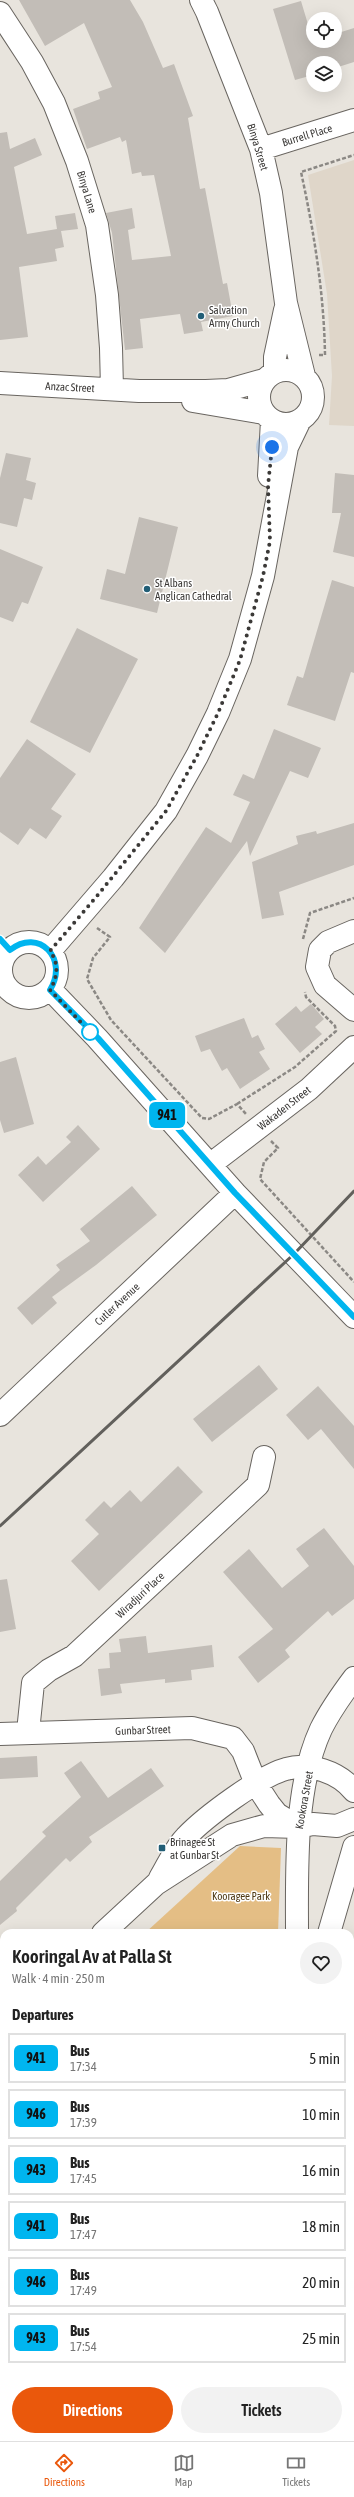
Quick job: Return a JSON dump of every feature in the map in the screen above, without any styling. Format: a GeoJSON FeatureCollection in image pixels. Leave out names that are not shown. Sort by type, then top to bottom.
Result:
{"type":"FeatureCollection","features":[{"type":"Feature","properties":{"kind":"street","name":"Binya Street"},"geometry":{"type":"LineString","coordinates":[[201,0],[261,149],[271,193],[286,303],[304,376]]}},
{"type":"Feature","properties":{"kind":"street","name":"Binya Lane"},"geometry":{"type":"LineString","coordinates":[[0,14],[32,62],[54,103],[77,161],[97,225],[109,318],[112,389]]}},
{"type":"Feature","properties":{"kind":"street","name":"Burrell Place"},"geometry":{"type":"LineString","coordinates":[[261,149],[354,120]]}},
{"type":"Feature","properties":{"kind":"street","name":"Binya Street"},"geometry":{"type":"LineString","coordinates":[[270,376],[286,303]]}},
{"type":"Feature","properties":{"kind":"street"},"geometry":{"type":"LineString","coordinates":[[50,951],[113,878],[166,811],[197,756],[240,660],[263,576],[270,541],[287,447],[300,420],[311,408],[313,400],[313,392],[304,376],[290,369],[270,376],[259,396],[268,417],[270,541]]}},
{"type":"Feature","properties":{"kind":"street","name":"Anzac Street"},"geometry":{"type":"LineString","coordinates":[[0,384],[139,391],[228,390],[270,376]]}},
{"type":"Feature","properties":{"kind":"street","name":"Anzac Street"},"geometry":{"type":"LineString","coordinates":[[139,391],[268,417]]}},
{"type":"Feature","properties":{"kind":"street"},"geometry":{"type":"LineString","coordinates":[[268,417],[286,424],[300,420]]}},
{"type":"Feature","properties":{"kind":"street"},"geometry":{"type":"LineString","coordinates":[[354,931],[328,942],[320,950],[317,967],[320,977],[325,985],[354,1010]]}},
{"type":"Feature","properties":{"kind":"street"},"geometry":{"type":"LineString","coordinates":[[26,942],[38,944],[50,951],[56,961],[57,973],[50,990],[36,997],[28,998],[3,989],[2,963],[5,945],[26,942]]}},
{"type":"Feature","properties":{"kind":"street"},"geometry":{"type":"LineString","coordinates":[[50,990],[98,1038],[211,1164],[235,1193],[354,1317]]}},
{"type":"Feature","properties":{"kind":"street","name":"Wakaden Street"},"geometry":{"type":"LineString","coordinates":[[211,1164],[309,1089],[354,1047]]}},
{"type":"Feature","properties":{"kind":"street","name":"Cutler Avenue"},"geometry":{"type":"LineString","coordinates":[[0,1415],[235,1193]]}},
{"type":"Feature","properties":{"kind":"street","name":"Wiradjuri Place"},"geometry":{"type":"LineString","coordinates":[[31,1733],[29,1722],[33,1683],[49,1670],[74,1656],[258,1485],[264,1457]]}},
{"type":"Feature","properties":{"kind":"street","name":"Kookora Street"},"geometry":{"type":"LineString","coordinates":[[297,1929],[298,1827],[310,1766],[321,1730],[354,1678]]}},
{"type":"Feature","properties":{"kind":"street","name":"Gunbar Street"},"geometry":{"type":"LineString","coordinates":[[0,1734],[192,1728],[233,1738],[243,1751],[256,1784],[277,1814],[298,1827]]}},
{"type":"Feature","properties":{"kind":"street"},"geometry":{"type":"LineString","coordinates":[[156,1884],[185,1838],[217,1809],[256,1784],[286,1769],[310,1766],[345,1780],[354,1790]]}},
{"type":"Feature","properties":{"kind":"street"},"geometry":{"type":"LineString","coordinates":[[107,1929],[156,1884],[232,1835],[264,1826],[298,1827],[313,1824],[337,1826],[354,1819]]}},
{"type":"Feature","properties":{"kind":"street"},"geometry":{"type":"LineString","coordinates":[[330,1929],[354,1847]]}},
{"type":"Feature","properties":{"kind":"path"},"geometry":{"type":"LineString","coordinates":[[317,355],[324,355],[322,303],[317,252],[302,172],[354,155]]}},
{"type":"Feature","properties":{"kind":"path"},"geometry":{"type":"LineString","coordinates":[[310,913],[354,898]]}},
{"type":"Feature","properties":{"kind":"path"},"geometry":{"type":"LineString","coordinates":[[96,927],[110,937],[93,958],[87,979],[111,1020],[202,1118],[209,1119],[236,1104],[294,1067],[336,1031],[335,1026],[306,997]]}},
{"type":"Feature","properties":{"kind":"path"},"geometry":{"type":"LineString","coordinates":[[236,1104],[278,1148],[264,1162],[260,1179],[354,1282]]}},
{"type":"Feature","properties":{"kind":"shaded area"},"geometry":{"type":"Polygon","coordinates":[[[354,160],[354,426],[329,425],[332,376],[327,294],[308,175],[354,160]]]}},
{"type":"Feature","properties":{"kind":"green space","name":"Kooragee Park"},"geometry":{"type":"Polygon","coordinates":[[[240,1846],[281,1848],[278,1929],[149,1929],[240,1846]]]}},
{"type":"Feature","properties":{"kind":"building"},"geometry":{"type":"Polygon","coordinates":[[[19,0],[130,0],[143,22],[163,68],[174,64],[193,116],[188,118],[200,189],[205,188],[223,284],[227,283],[233,316],[201,322],[203,331],[184,334],[180,314],[140,319],[143,348],[125,350],[112,233],[106,213],[132,208],[135,228],[128,230],[132,260],[171,256],[154,175],[142,176],[141,172],[132,174],[126,140],[122,142],[120,137],[87,149],[73,109],[100,99],[98,92],[112,87],[84,23],[45,46],[19,0]]]}},
{"type":"Feature","properties":{"kind":"building"},"geometry":{"type":"Polygon","coordinates":[[[301,1],[306,18],[306,48],[342,48],[342,32],[354,28],[354,62],[342,66],[342,56],[306,56],[306,77],[295,80],[273,9],[301,1]]]}},
{"type":"Feature","properties":{"kind":"building"},"geometry":{"type":"Polygon","coordinates":[[[7,132],[10,149],[35,138],[42,155],[14,167],[27,234],[57,229],[55,216],[75,213],[78,229],[61,231],[64,247],[55,249],[57,261],[19,267],[28,337],[0,340],[0,133],[7,132]]]}},
{"type":"Feature","properties":{"kind":"building"},"geometry":{"type":"Polygon","coordinates":[[[6,453],[31,458],[26,480],[36,483],[32,500],[24,498],[17,527],[0,523],[0,478],[6,453]]]}},
{"type":"Feature","properties":{"kind":"building"},"geometry":{"type":"Polygon","coordinates":[[[335,473],[354,475],[354,557],[333,552],[341,513],[332,513],[335,473]]]}},
{"type":"Feature","properties":{"kind":"building"},"geometry":{"type":"Polygon","coordinates":[[[139,517],[178,527],[157,613],[100,599],[107,569],[125,574],[139,517]]]}},
{"type":"Feature","properties":{"kind":"building"},"geometry":{"type":"Polygon","coordinates":[[[0,549],[43,567],[28,604],[22,602],[13,622],[0,617],[0,549]]]}},
{"type":"Feature","properties":{"kind":"building"},"geometry":{"type":"Polygon","coordinates":[[[332,580],[354,587],[354,673],[351,672],[335,721],[287,705],[297,676],[303,678],[332,580]]]}},
{"type":"Feature","properties":{"kind":"building"},"geometry":{"type":"Polygon","coordinates":[[[77,628],[138,659],[90,753],[30,722],[77,628]]]}},
{"type":"Feature","properties":{"kind":"building"},"geometry":{"type":"Polygon","coordinates":[[[274,729],[321,748],[308,778],[290,771],[250,856],[247,841],[165,953],[139,928],[206,827],[231,843],[250,802],[233,795],[243,774],[254,779],[274,729]]]}},
{"type":"Feature","properties":{"kind":"building"},"geometry":{"type":"Polygon","coordinates":[[[27,739],[76,774],[51,809],[62,816],[46,839],[30,828],[18,845],[0,832],[0,778],[27,739]]]}},
{"type":"Feature","properties":{"kind":"building"},"geometry":{"type":"Polygon","coordinates":[[[354,823],[354,865],[279,892],[284,915],[262,919],[252,862],[298,844],[296,836],[316,831],[317,834],[354,823]]]}},
{"type":"Feature","properties":{"kind":"building"},"geometry":{"type":"Polygon","coordinates":[[[311,1004],[324,1019],[315,1027],[322,1034],[300,1053],[275,1024],[296,1006],[301,1012],[311,1004]]]}},
{"type":"Feature","properties":{"kind":"building"},"geometry":{"type":"Polygon","coordinates":[[[244,1018],[252,1038],[258,1035],[265,1049],[259,1052],[270,1069],[240,1089],[227,1068],[222,1071],[210,1049],[201,1052],[195,1036],[244,1018]]]}},
{"type":"Feature","properties":{"kind":"building"},"geometry":{"type":"Polygon","coordinates":[[[16,1057],[34,1124],[4,1133],[0,1120],[0,1062],[16,1057]]]}},
{"type":"Feature","properties":{"kind":"building"},"geometry":{"type":"Polygon","coordinates":[[[78,1125],[100,1149],[43,1202],[18,1175],[38,1156],[46,1165],[71,1142],[66,1137],[78,1125]]]}},
{"type":"Feature","properties":{"kind":"building"},"geometry":{"type":"Polygon","coordinates":[[[132,1186],[157,1215],[96,1265],[52,1297],[57,1303],[32,1325],[17,1308],[60,1270],[56,1265],[90,1241],[80,1229],[132,1186]]]}},
{"type":"Feature","properties":{"kind":"building"},"geometry":{"type":"Polygon","coordinates":[[[259,1365],[278,1389],[212,1442],[193,1419],[259,1365]]]}},
{"type":"Feature","properties":{"kind":"building"},"geometry":{"type":"Polygon","coordinates":[[[318,1386],[354,1426],[354,1469],[321,1429],[308,1440],[286,1415],[318,1386]]]}},
{"type":"Feature","properties":{"kind":"building"},"geometry":{"type":"Polygon","coordinates":[[[178,1466],[203,1492],[99,1591],[71,1561],[99,1534],[85,1520],[104,1501],[111,1508],[130,1490],[141,1502],[178,1466]]]}},
{"type":"Feature","properties":{"kind":"building"},"geometry":{"type":"Polygon","coordinates":[[[324,1528],[354,1566],[354,1599],[332,1616],[328,1611],[285,1650],[290,1657],[258,1683],[238,1657],[273,1629],[223,1572],[249,1549],[282,1588],[309,1566],[296,1549],[324,1528]]]}},
{"type":"Feature","properties":{"kind":"building"},"geometry":{"type":"Polygon","coordinates":[[[7,1579],[16,1629],[0,1632],[0,1580],[7,1579]]]}},
{"type":"Feature","properties":{"kind":"building"},"geometry":{"type":"Polygon","coordinates":[[[146,1636],[148,1653],[212,1645],[214,1667],[191,1670],[192,1680],[165,1683],[165,1679],[120,1684],[122,1693],[101,1696],[98,1669],[110,1668],[109,1653],[121,1652],[119,1639],[146,1636]]]}},
{"type":"Feature","properties":{"kind":"building"},"geometry":{"type":"Polygon","coordinates":[[[37,1756],[38,1777],[0,1779],[0,1758],[37,1756]]]}},
{"type":"Feature","properties":{"kind":"building"},"geometry":{"type":"Polygon","coordinates":[[[81,1761],[108,1798],[151,1768],[164,1786],[89,1837],[92,1842],[70,1862],[66,1858],[16,1908],[17,1911],[0,1925],[0,1881],[46,1836],[42,1832],[81,1797],[64,1773],[81,1761]]]}},
{"type":"Feature","properties":{"kind":"railway"},"geometry":{"type":"LineString","coordinates":[[0,1526],[294,1254],[354,1191]]}},
{"type":"Feature","properties":{"kind":"bus line","name":"941"},"geometry":{"type":"LineString","coordinates":[[0,939],[10,950],[17,944],[34,942],[43,945],[50,951],[57,965],[57,973],[50,990],[83,1026],[98,1038],[211,1164],[235,1193],[354,1317]]}},
{"type":"Feature","properties":{"kind":"place","name":"Salvation Army Church"},"geometry":{"type":"Point","coordinates":[201,316]}},
{"type":"Feature","properties":{"kind":"place","name":"St Albans Anglican Cathedral"},"geometry":{"type":"Point","coordinates":[147,589]}},
{"type":"Feature","properties":{"kind":"place","name":"Brinagee St at Gunbar St"},"geometry":{"type":"Point","coordinates":[162,1848]}},
{"type":"Feature","properties":{"kind":"route"},"geometry":{"type":"LineString","coordinates":[[90,1032],[50,990],[55,981],[57,965],[50,951],[113,878],[166,811],[197,756],[218,713],[240,660],[263,576],[270,541],[268,486],[272,447]]}}]}
